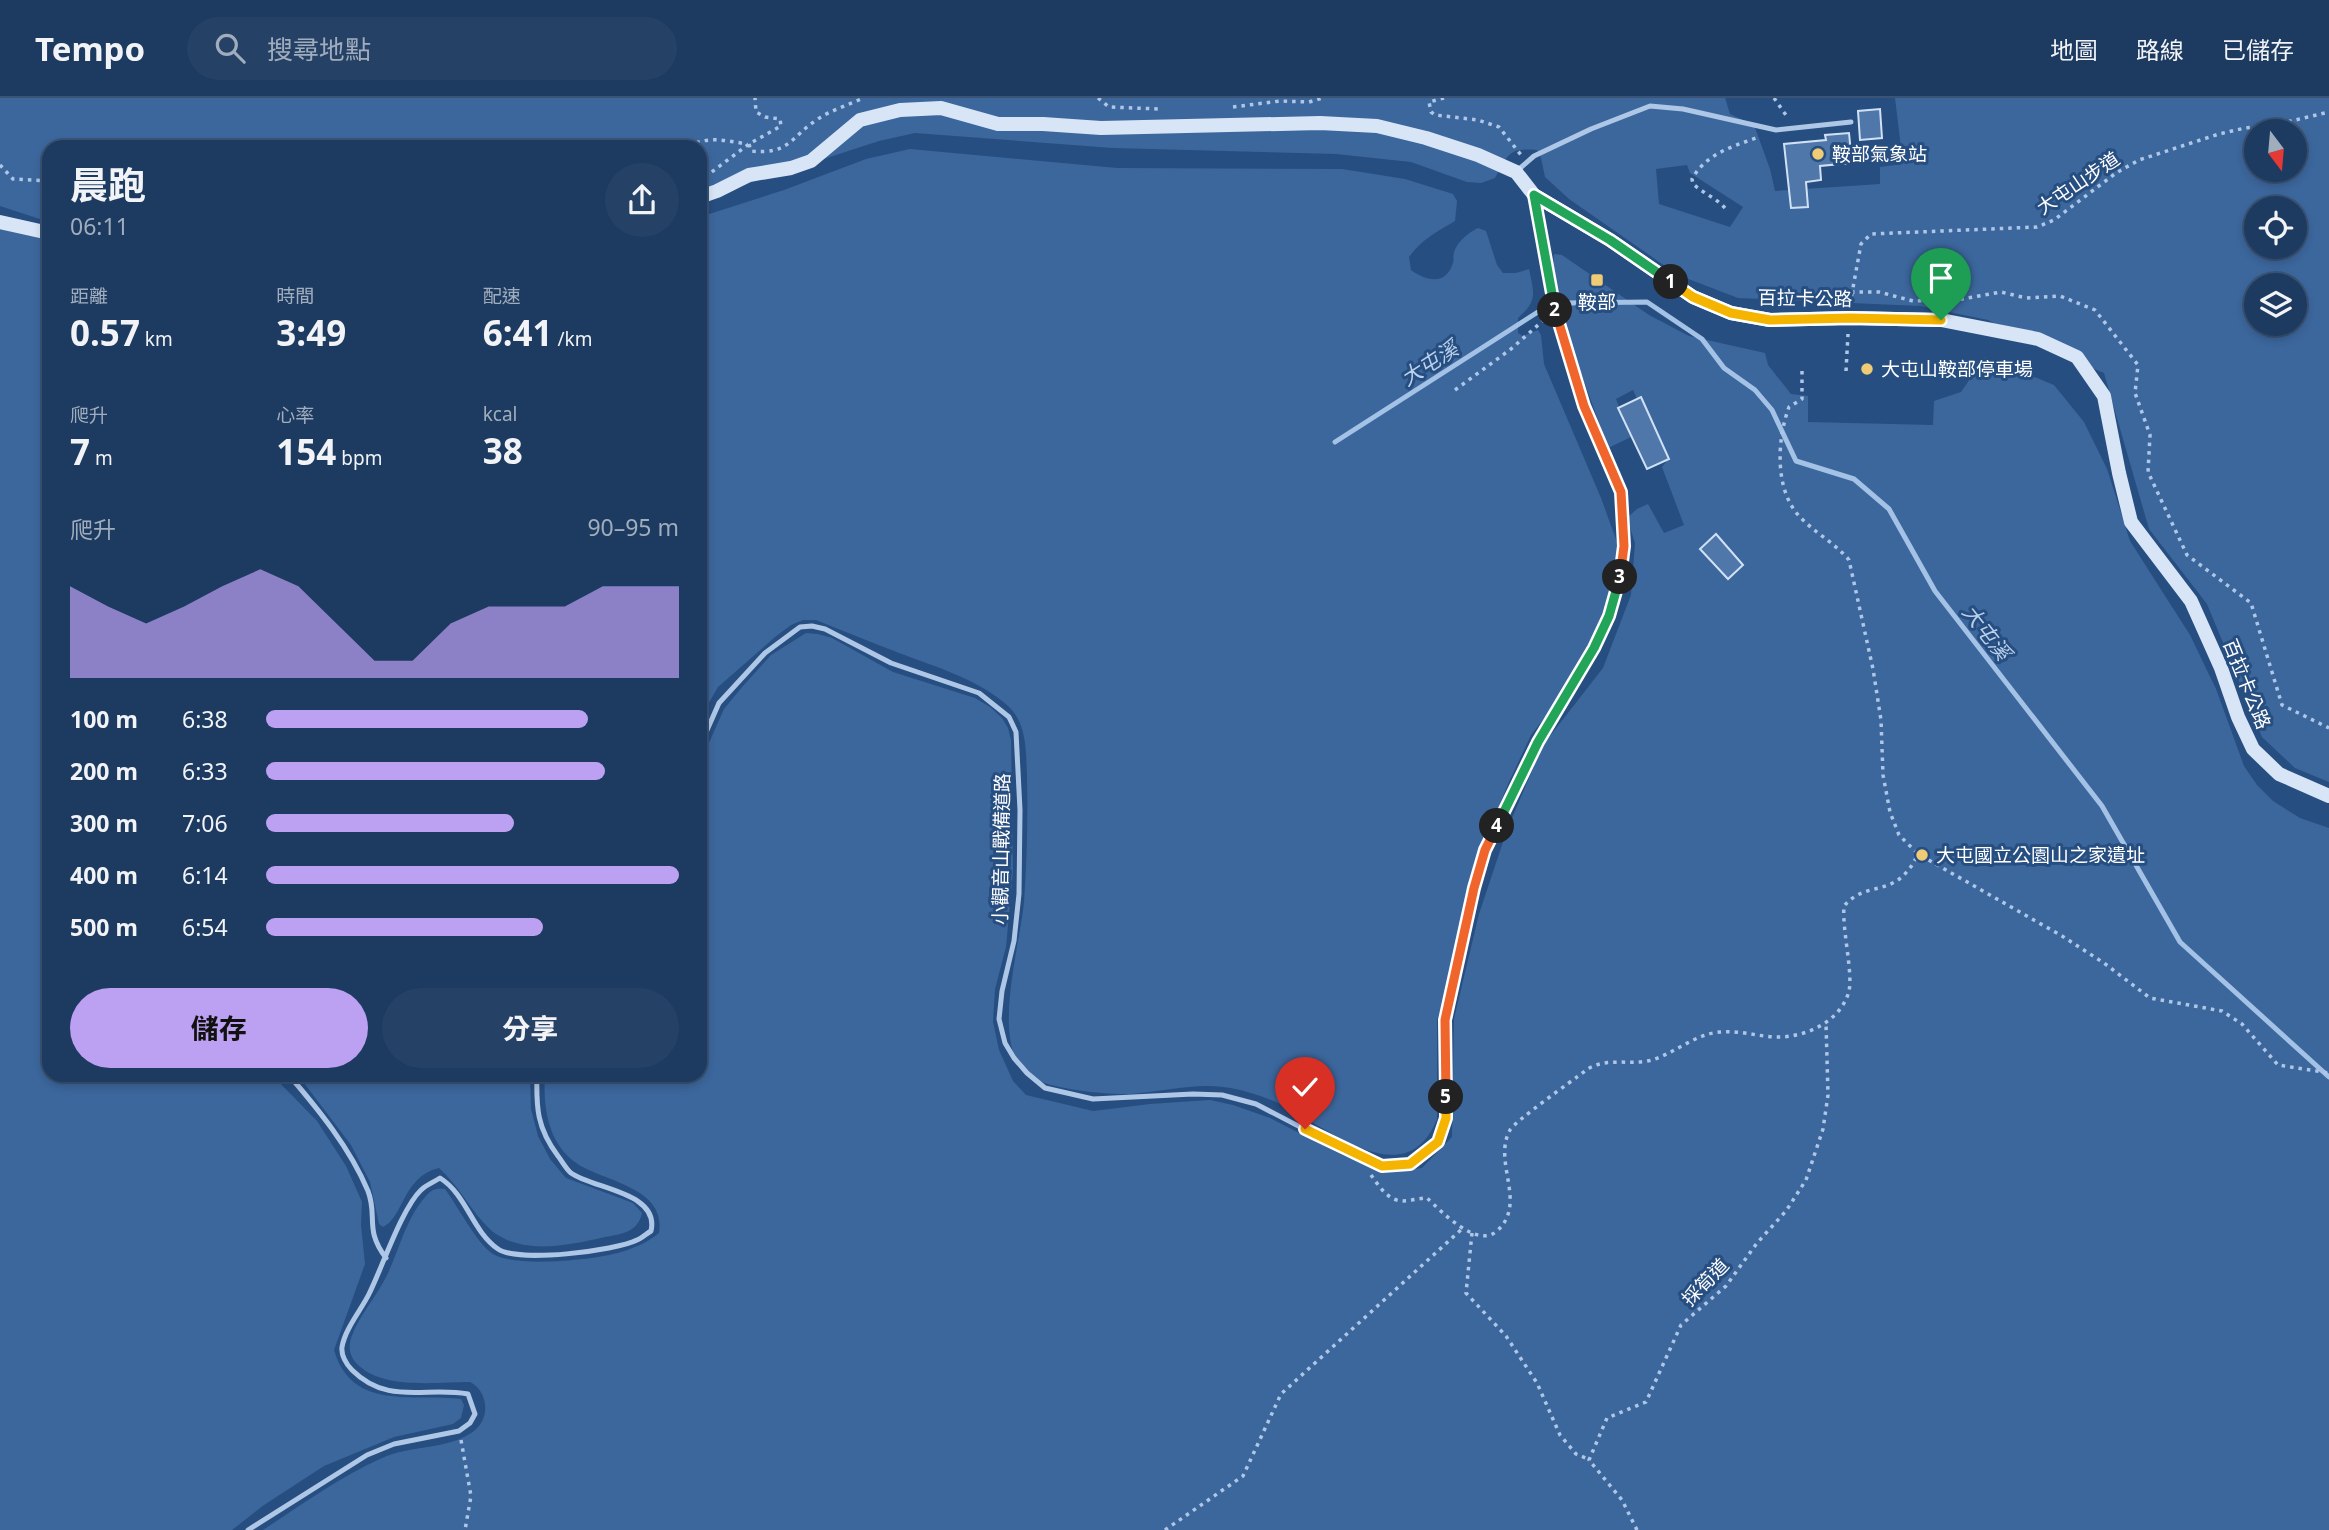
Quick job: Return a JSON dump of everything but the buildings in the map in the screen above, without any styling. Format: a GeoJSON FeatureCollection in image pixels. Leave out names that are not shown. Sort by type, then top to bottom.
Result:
{"type":"FeatureCollection","features":[{"type":"Feature","properties":{"kind":"main road","name":"百拉卡公路"},"geometry":{"type":"LineString","coordinates":[[707,194],[749,175],[791,168],[811,161],[860,120],[900,110],[941,108],[998,124],[1101,128],[1320,123],[1377,126],[1478,155],[1516,172],[1534,195],[1610,240],[1693,297],[1731,313],[1770,320],[1941,320],[2038,339],[2077,357],[2104,396],[2131,522],[2191,601],[2253,749],[2279,774],[2329,796]]}},
{"type":"Feature","properties":{"kind":"main road"},"geometry":{"type":"LineString","coordinates":[[0,222],[42,231]]}},
{"type":"Feature","properties":{"kind":"street"},"geometry":{"type":"LineString","coordinates":[[1534,195],[1552,295]]}},
{"type":"Feature","properties":{"kind":"lane"},"geometry":{"type":"LineString","coordinates":[[1516,172],[1535,156],[1591,129],[1650,106],[1683,109],[1776,130],[1851,122]]}},
{"type":"Feature","properties":{"kind":"lane","name":"小觀音山戰備道路"},"geometry":{"type":"LineString","coordinates":[[707,730],[719,703],[765,653],[800,627],[825,629],[891,663],[979,693],[1009,717],[1016,733],[1020,810],[1019,894],[1014,941],[1002,991],[999,1019],[1005,1044],[1014,1058],[1045,1088],[1093,1099],[1222,1095],[1256,1104],[1382,1166],[1410,1164],[1438,1142],[1446,1118],[1445,1020],[1485,850],[1538,742],[1594,648],[1609,616],[1621,572],[1624,546],[1621,492],[1584,406],[1552,295]]}},
{"type":"Feature","properties":{"kind":"lane"},"geometry":{"type":"LineString","coordinates":[[295,1082],[318,1110],[347,1153],[369,1193],[375,1244],[386,1258]]}},
{"type":"Feature","properties":{"kind":"lane"},"geometry":{"type":"LineString","coordinates":[[248,1530],[367,1455],[394,1444],[459,1431],[470,1423],[475,1413],[468,1394],[402,1394],[376,1388],[352,1370],[343,1358],[342,1347],[348,1332],[402,1221],[421,1190],[440,1178],[447,1183],[483,1235],[500,1251],[533,1256],[606,1249],[636,1241],[651,1231],[653,1222],[647,1209],[636,1199],[571,1172],[547,1140],[536,1110],[537,1082]]}},
{"type":"Feature","properties":{"kind":"path"},"geometry":{"type":"LineString","coordinates":[[707,175],[749,144],[780,126],[780,119],[765,117],[756,112],[755,98]]}},
{"type":"Feature","properties":{"kind":"path"},"geometry":{"type":"LineString","coordinates":[[749,144],[751,151],[766,153],[779,149],[804,132],[817,119],[863,98]]}},
{"type":"Feature","properties":{"kind":"path"},"geometry":{"type":"LineString","coordinates":[[1098,98],[1109,107],[1170,109]]}},
{"type":"Feature","properties":{"kind":"path"},"geometry":{"type":"LineString","coordinates":[[1233,107],[1280,101],[1309,102],[1323,98]]}},
{"type":"Feature","properties":{"kind":"path"},"geometry":{"type":"LineString","coordinates":[[1444,98],[1429,103],[1431,112],[1435,115],[1478,120],[1499,127],[1527,162]]}},
{"type":"Feature","properties":{"kind":"path"},"geometry":{"type":"LineString","coordinates":[[1774,98],[1795,128]]}},
{"type":"Feature","properties":{"kind":"path","name":"大屯山步道"},"geometry":{"type":"LineString","coordinates":[[1850,306],[1861,244],[1871,234],[2037,227],[2054,220],[2116,173],[2139,160],[2219,134],[2329,112]]}},
{"type":"Feature","properties":{"kind":"path"},"geometry":{"type":"LineString","coordinates":[[1725,208],[1693,184],[1692,179],[1697,171],[1706,160],[1720,152],[1776,130]]}},
{"type":"Feature","properties":{"kind":"path"},"geometry":{"type":"LineString","coordinates":[[707,140],[749,144]]}},
{"type":"Feature","properties":{"kind":"path"},"geometry":{"type":"LineString","coordinates":[[0,166],[13,179],[42,181]]}},
{"type":"Feature","properties":{"kind":"path"},"geometry":{"type":"LineString","coordinates":[[707,179],[728,179],[733,183]]}},
{"type":"Feature","properties":{"kind":"path"},"geometry":{"type":"LineString","coordinates":[[1455,390],[1511,349],[1555,311]]}},
{"type":"Feature","properties":{"kind":"path"},"geometry":{"type":"LineString","coordinates":[[1846,370],[1847,342]]}},
{"type":"Feature","properties":{"kind":"path"},"geometry":{"type":"LineString","coordinates":[[1802,371],[1802,399],[1789,407],[1781,442],[1783,478],[1790,503],[1799,516],[1849,560],[1873,669],[1881,720],[1883,775],[1890,813],[1899,835],[1918,854],[2062,936],[2104,963],[2150,998],[2222,1011],[2242,1024],[2278,1065],[2329,1073]]}},
{"type":"Feature","properties":{"kind":"path"},"geometry":{"type":"LineString","coordinates":[[1354,1154],[1385,1193],[1393,1199],[1404,1201],[1427,1198],[1463,1228],[1479,1237],[1494,1234],[1503,1225],[1511,1209],[1504,1152],[1511,1127],[1588,1068],[1603,1063],[1655,1059],[1703,1036],[1720,1032],[1778,1037],[1805,1034],[1826,1023],[1842,1007],[1849,989],[1844,906],[1850,898],[1858,894],[1899,881],[1911,869],[1918,854]]}},
{"type":"Feature","properties":{"kind":"path","name":"採筍道"},"geometry":{"type":"LineString","coordinates":[[1589,1460],[1607,1418],[1646,1402],[1681,1325],[1726,1286],[1757,1243],[1786,1211],[1806,1180],[1824,1129],[1828,1095],[1826,1023]]}},
{"type":"Feature","properties":{"kind":"path"},"geometry":{"type":"LineString","coordinates":[[1165,1530],[1243,1476],[1281,1394],[1463,1228]]}},
{"type":"Feature","properties":{"kind":"path"},"geometry":{"type":"LineString","coordinates":[[1472,1233],[1466,1293],[1506,1336],[1537,1383],[1560,1435],[1576,1454],[1589,1460],[1622,1500],[1637,1530]]}},
{"type":"Feature","properties":{"kind":"path"},"geometry":{"type":"LineString","coordinates":[[459,1431],[471,1496],[465,1530]]}},
{"type":"Feature","properties":{"kind":"shaded area"},"geometry":{"type":"Polygon","coordinates":[[[0,98],[1725,98],[1730,114],[1754,125],[1775,191],[1880,184],[1880,167],[1903,164],[1895,98],[2329,98],[2329,782],[2295,768],[2262,737],[2207,604],[2149,529],[2104,373],[2034,344],[1988,320],[1920,306],[1738,298],[1678,275],[1569,199],[1545,177],[1537,150],[1514,151],[1506,158],[1495,178],[1481,183],[1467,182],[1411,162],[1336,154],[1113,148],[915,133],[879,141],[707,197],[707,140],[42,140],[42,220],[0,206],[0,98]],[[1687,165],[1656,169],[1659,204],[1730,227],[1743,207],[1690,173],[1687,165]]]}},
{"type":"Feature","properties":{"kind":"shaded area"},"geometry":{"type":"Polygon","coordinates":[[[910,149],[1117,168],[1342,169],[1405,179],[1453,194],[1457,201],[1455,221],[1430,236],[1414,251],[1409,257],[1411,270],[1429,279],[1446,275],[1453,263],[1458,244],[1478,228],[1486,231],[1497,265],[1503,273],[1529,269],[1533,296],[1529,306],[1518,318],[1518,333],[1523,336],[1538,330],[1541,335],[1544,364],[1618,545],[1619,580],[1587,663],[1531,735],[1476,863],[1451,975],[1437,1020],[1437,1119],[1423,1142],[1405,1153],[1384,1154],[1362,1148],[1276,1102],[1236,1089],[1197,1086],[1131,1094],[1107,1093],[1059,1087],[1032,1078],[1024,1072],[1015,1057],[1010,1037],[1009,1015],[1010,991],[1022,921],[1027,855],[1026,748],[1022,729],[1014,713],[984,688],[816,620],[803,620],[775,637],[718,687],[707,706],[707,215],[784,190],[866,159],[910,149]]]}},
{"type":"Feature","properties":{"kind":"shaded area"},"geometry":{"type":"Polygon","coordinates":[[[0,219],[42,234],[42,1082],[279,1082],[317,1121],[346,1166],[362,1202],[361,1225],[365,1264],[334,1350],[343,1370],[355,1383],[387,1396],[461,1399],[464,1405],[461,1418],[453,1424],[394,1437],[324,1466],[264,1505],[232,1530],[0,1530],[0,219]]]}},
{"type":"Feature","properties":{"kind":"shaded area"},"geometry":{"type":"Polygon","coordinates":[[[1554,254],[1562,255],[1649,315],[1689,336],[1765,353],[1768,365],[1791,394],[1808,396],[1808,422],[1933,425],[1934,401],[1961,392],[1985,357],[2054,385],[2084,422],[2107,469],[2130,541],[2190,635],[2216,689],[2244,766],[2257,785],[2273,801],[2300,818],[2329,828],[2329,1530],[263,1530],[366,1466],[393,1454],[464,1437],[474,1431],[483,1419],[484,1398],[470,1382],[424,1383],[391,1380],[363,1369],[353,1359],[350,1351],[354,1330],[384,1281],[414,1213],[430,1192],[445,1189],[487,1249],[493,1254],[518,1261],[555,1261],[609,1255],[631,1249],[659,1233],[659,1217],[642,1194],[583,1167],[563,1151],[548,1120],[545,1082],[707,1082],[707,747],[724,709],[743,686],[771,655],[806,633],[832,638],[893,672],[975,698],[990,707],[1008,728],[1011,740],[1013,871],[1006,947],[995,989],[993,1022],[999,1050],[1013,1081],[1026,1095],[1093,1111],[1210,1100],[1270,1118],[1342,1155],[1374,1167],[1400,1171],[1422,1168],[1452,1137],[1454,1019],[1479,914],[1507,830],[1543,745],[1603,668],[1631,595],[1635,543],[1627,518],[1648,504],[1664,533],[1684,525],[1662,467],[1666,462],[1633,390],[1616,399],[1631,437],[1608,448],[1570,342],[1553,266],[1554,254]]]}},
{"type":"Feature","properties":{"kind":"shaded area"},"geometry":{"type":"Polygon","coordinates":[[[303,1082],[530,1082],[531,1109],[538,1136],[550,1159],[566,1178],[633,1203],[642,1213],[633,1228],[617,1235],[557,1246],[524,1245],[495,1233],[439,1168],[418,1179],[396,1215],[383,1227],[379,1224],[370,1182],[351,1145],[303,1082]]]}},
{"type":"Feature","properties":{"kind":"waterway","name":"大屯溪"},"geometry":{"type":"LineString","coordinates":[[1568,303],[1647,302],[1702,339],[1724,368],[1755,390],[1772,410],[1796,461],[1854,479],[1889,509],[1935,591],[2102,806],[2180,942],[2329,1077]]}},
{"type":"Feature","properties":{"kind":"waterway","name":"大屯溪"},"geometry":{"type":"LineString","coordinates":[[1335,442],[1541,310]]}},
{"type":"Feature","properties":{"kind":"place","name":"鞍部氣象站"},"geometry":{"type":"Point","coordinates":[1818,154]}},
{"type":"Feature","properties":{"kind":"place","name":"鞍部"},"geometry":{"type":"Point","coordinates":[1597,280]}},
{"type":"Feature","properties":{"kind":"place","name":"大屯山鞍部停車場"},"geometry":{"type":"Point","coordinates":[1867,369]}},
{"type":"Feature","properties":{"kind":"place","name":"大屯國立公園山之家遺址"},"geometry":{"type":"Point","coordinates":[1922,855]}},
{"type":"Feature","properties":{"kind":"route"},"geometry":{"type":"LineString","coordinates":[[1305,1129],[1382,1166],[1410,1164],[1438,1142],[1446,1118],[1445,1020],[1485,850],[1538,742],[1594,648],[1609,616],[1621,572],[1624,546],[1621,492],[1584,406],[1555,311],[1534,195],[1610,240],[1693,297],[1731,313],[1770,320],[1941,320]]}}]}
